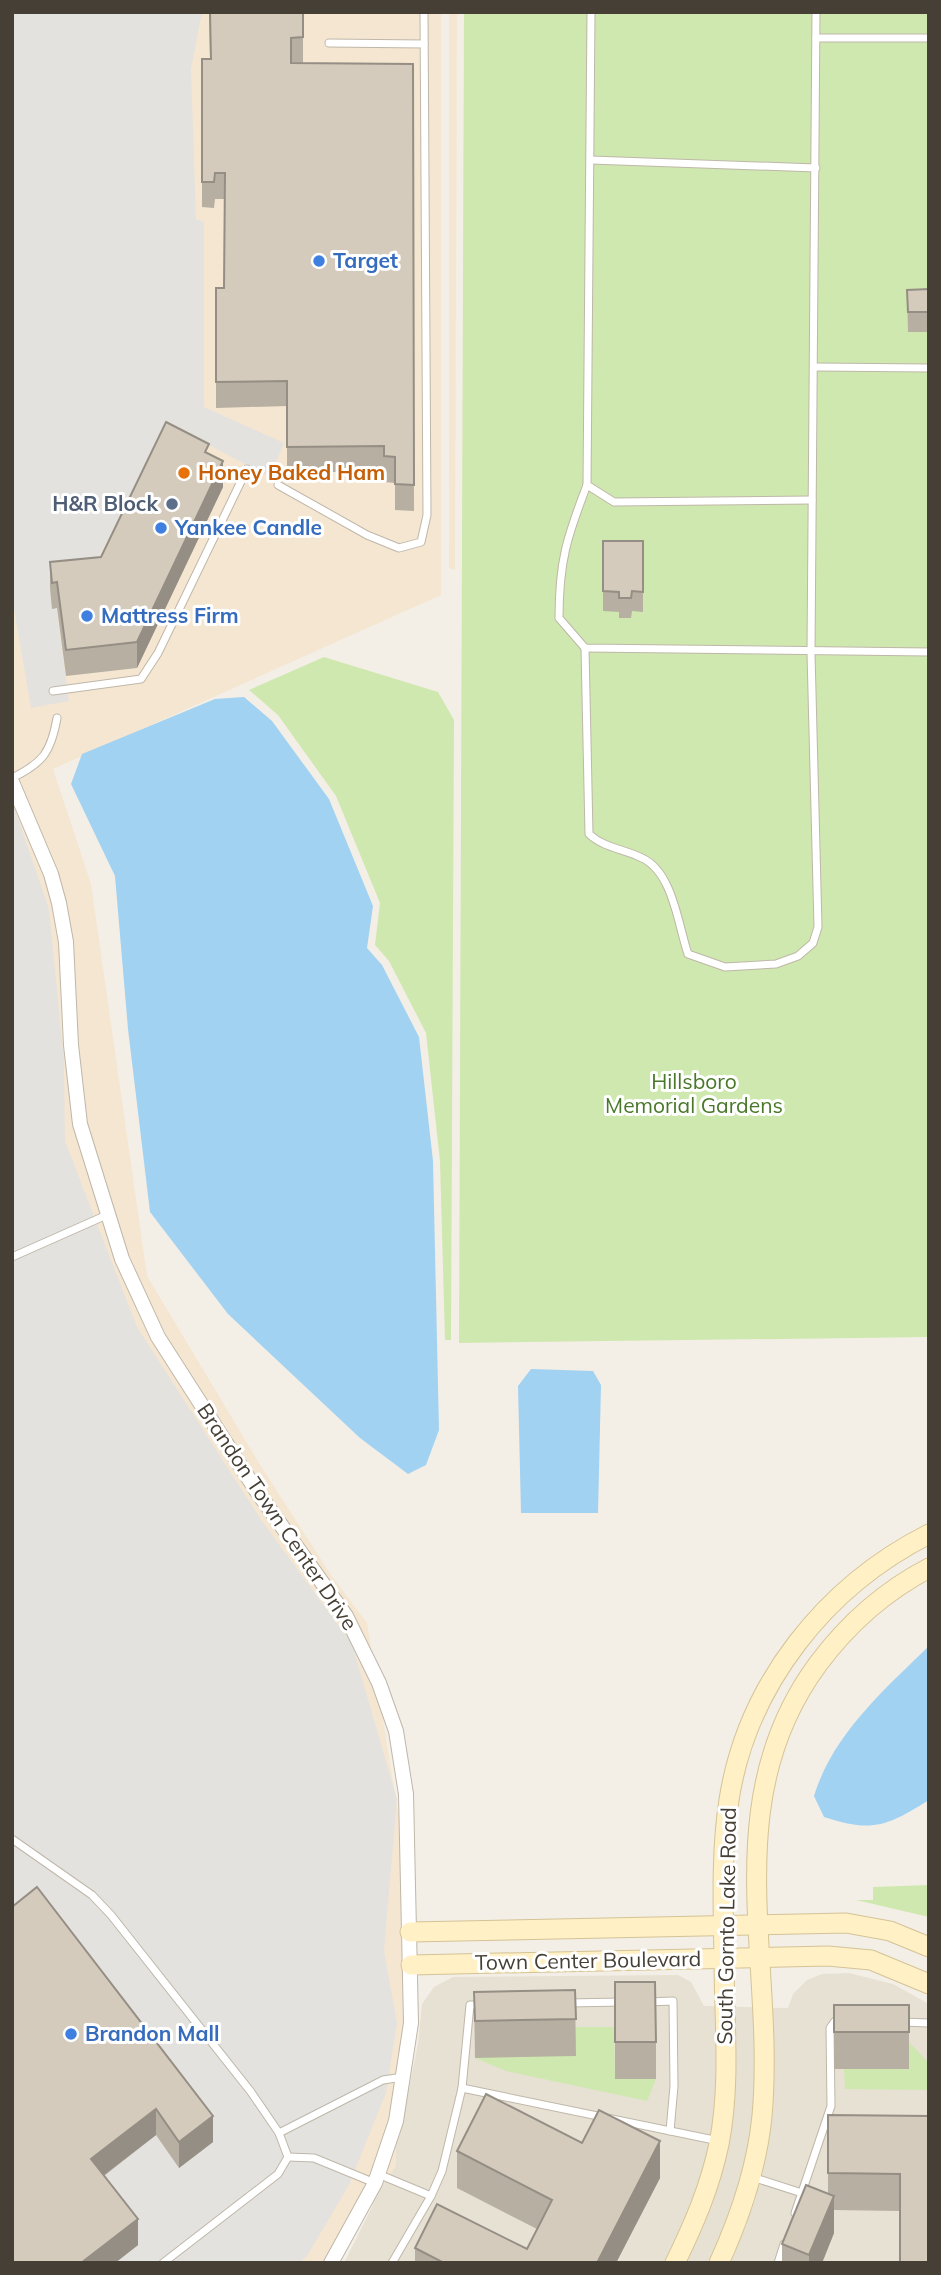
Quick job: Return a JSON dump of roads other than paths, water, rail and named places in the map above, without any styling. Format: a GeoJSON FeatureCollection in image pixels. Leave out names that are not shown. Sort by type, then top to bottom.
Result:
{"type":"FeatureCollection","features":[{"type":"Feature","properties":{"kind":"street","name":"Brandon Town Center Drive"},"geometry":{"type":"LineString","coordinates":[[12,780],[51,874],[61,911],[68,963],[76,1096],[88,1154],[122,1259],[159,1337],[256,1490],[346,1616],[379,1684],[396,1731],[404,1769],[411,2023],[396,2121],[376,2178],[331,2263]]}},
{"type":"Feature","properties":{"kind":"street","name":"South Gornto Lake Road"},"geometry":{"type":"LineString","coordinates":[[675,2263],[703,2203],[719,2141],[726,2077],[725,1839],[730,1798],[739,1759],[763,1697],[795,1646],[837,1597],[884,1559],[929,1534]]}},
{"type":"Feature","properties":{"kind":"street","name":"South Gornto Lake Road"},"geometry":{"type":"LineString","coordinates":[[719,2263],[751,2177],[763,2098],[756,1847],[760,1805],[768,1767],[786,1720],[810,1675],[843,1634],[881,1599],[929,1568]]}},
{"type":"Feature","properties":{"kind":"street","name":"Town Center Boulevard"},"geometry":{"type":"LineString","coordinates":[[410,1932],[758,1923],[868,1926],[929,1947]]}},
{"type":"Feature","properties":{"kind":"street","name":"Town Center Boulevard"},"geometry":{"type":"LineString","coordinates":[[411,1965],[828,1956],[872,1961],[929,1984]]}},
{"type":"Feature","properties":{"kind":"lane"},"geometry":{"type":"LineString","coordinates":[[278,485],[368,535],[399,548],[421,542],[427,515],[424,12]]}},
{"type":"Feature","properties":{"kind":"lane"},"geometry":{"type":"LineString","coordinates":[[590,12],[587,485],[568,535],[559,574],[559,618],[585,648],[589,834],[600,845],[646,860],[662,877],[688,954],[725,967],[776,964],[798,956],[813,943],[818,927],[811,653],[816,12]]}},
{"type":"Feature","properties":{"kind":"lane"},"geometry":{"type":"LineString","coordinates":[[816,38],[929,38]]}},
{"type":"Feature","properties":{"kind":"lane"},"geometry":{"type":"LineString","coordinates":[[329,43],[424,44]]}},
{"type":"Feature","properties":{"kind":"lane"},"geometry":{"type":"LineString","coordinates":[[591,160],[816,168]]}},
{"type":"Feature","properties":{"kind":"lane"},"geometry":{"type":"LineString","coordinates":[[814,367],[929,368]]}},
{"type":"Feature","properties":{"kind":"lane"},"geometry":{"type":"LineString","coordinates":[[53,691],[141,679],[158,653],[247,469]]}},
{"type":"Feature","properties":{"kind":"lane"},"geometry":{"type":"LineString","coordinates":[[587,485],[614,502],[813,500]]}},
{"type":"Feature","properties":{"kind":"lane"},"geometry":{"type":"LineString","coordinates":[[585,648],[811,653],[929,652]]}},
{"type":"Feature","properties":{"kind":"lane"},"geometry":{"type":"LineString","coordinates":[[12,780],[33,768],[52,746],[57,718]]}},
{"type":"Feature","properties":{"kind":"lane"},"geometry":{"type":"LineString","coordinates":[[12,1257],[109,1213]]}},
{"type":"Feature","properties":{"kind":"lane"},"geometry":{"type":"LineString","coordinates":[[12,1839],[92,1895],[111,1915],[169,1985],[279,2133],[288,2157]]}},
{"type":"Feature","properties":{"kind":"lane"},"geometry":{"type":"LineString","coordinates":[[551,2004],[673,2001],[674,2086],[670,2131]]}},
{"type":"Feature","properties":{"kind":"lane"},"geometry":{"type":"LineString","coordinates":[[392,2263],[442,2171],[463,2088],[470,2005],[497,2005]]}},
{"type":"Feature","properties":{"kind":"lane"},"geometry":{"type":"LineString","coordinates":[[790,2228],[831,2106],[830,2028],[835,2021],[848,2021]]}},
{"type":"Feature","properties":{"kind":"lane"},"geometry":{"type":"LineString","coordinates":[[887,2021],[929,2024]]}},
{"type":"Feature","properties":{"kind":"lane"},"geometry":{"type":"LineString","coordinates":[[279,2133],[383,2080],[403,2077]]}},
{"type":"Feature","properties":{"kind":"lane"},"geometry":{"type":"LineString","coordinates":[[463,2088],[719,2141]]}},
{"type":"Feature","properties":{"kind":"lane"},"geometry":{"type":"LineString","coordinates":[[828,2115],[840,2116]]}},
{"type":"Feature","properties":{"kind":"lane"},"geometry":{"type":"LineString","coordinates":[[288,2157],[314,2158],[430,2196]]}},
{"type":"Feature","properties":{"kind":"lane"},"geometry":{"type":"LineString","coordinates":[[163,2263],[278,2174],[288,2157]]}},
{"type":"Feature","properties":{"kind":"lane"},"geometry":{"type":"LineString","coordinates":[[751,2177],[802,2193]]}},
{"type":"Feature","properties":{"kind":"lane"},"geometry":{"type":"LineString","coordinates":[[778,2263],[786,2239]]}},
{"type":"Feature","properties":{"kind":"water"},"geometry":{"type":"Polygon","coordinates":[[[244,697],[272,721],[329,799],[373,906],[367,948],[382,965],[419,1037],[433,1161],[439,1430],[426,1465],[408,1474],[360,1438],[228,1314],[150,1212],[128,1029],[115,876],[71,784],[82,754],[215,699],[244,697]]]}},
{"type":"Feature","properties":{"kind":"water"},"geometry":{"type":"Polygon","coordinates":[[[531,1369],[593,1371],[601,1385],[598,1513],[521,1513],[518,1386],[531,1369]]]}},
{"type":"Feature","properties":{"kind":"water"},"geometry":{"type":"Polygon","coordinates":[[[929,1646],[929,1800],[902,1816],[868,1826],[824,1817],[814,1796],[834,1753],[862,1714],[929,1646]]]}},
{"type":"Feature","properties":{"kind":"place","name":"Target"},"geometry":{"type":"Point","coordinates":[319,261]}},
{"type":"Feature","properties":{"kind":"place","name":"Honey Baked Ham"},"geometry":{"type":"Point","coordinates":[184,473]}},
{"type":"Feature","properties":{"kind":"place","name":"H&R Block"},"geometry":{"type":"Point","coordinates":[172,504]}},
{"type":"Feature","properties":{"kind":"place","name":"Yankee Candle"},"geometry":{"type":"Point","coordinates":[161,528]}},
{"type":"Feature","properties":{"kind":"place","name":"Mattress Firm"},"geometry":{"type":"Point","coordinates":[87,616]}},
{"type":"Feature","properties":{"kind":"place","name":"Brandon Mall"},"geometry":{"type":"Point","coordinates":[71,2034]}},
{"type":"Feature","properties":{"kind":"park label","name":"Hillsboro Memorial Gardens"},"geometry":{"type":"Point","coordinates":[694,1094]}}]}
